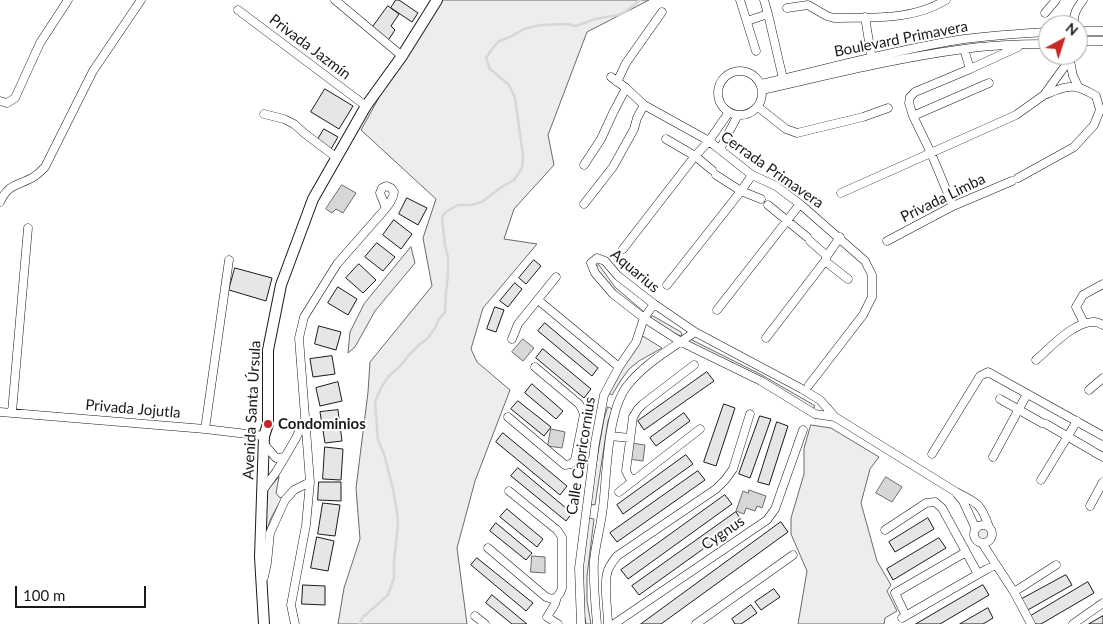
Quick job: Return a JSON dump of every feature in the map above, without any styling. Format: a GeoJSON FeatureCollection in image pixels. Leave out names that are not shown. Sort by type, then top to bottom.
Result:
{"type":"FeatureCollection","features":[{"type":"Feature","properties":{"kind":"street"},"geometry":{"type":"LineString","coordinates":[[0,101],[7,103],[15,98],[40,43],[68,0]]}},
{"type":"Feature","properties":{"kind":"street"},"geometry":{"type":"LineString","coordinates":[[0,202],[14,185],[34,176],[45,167],[93,71],[140,0]]}},
{"type":"Feature","properties":{"kind":"street"},"geometry":{"type":"LineString","coordinates":[[335,0],[402,56]]}},
{"type":"Feature","properties":{"kind":"street","name":"Avenida Santa Úrsula"},"geometry":{"type":"LineString","coordinates":[[264,624],[260,557],[264,440],[268,424],[268,350],[281,286],[313,200],[366,106],[402,56],[436,0]]}},
{"type":"Feature","properties":{"kind":"street"},"geometry":{"type":"LineString","coordinates":[[740,0],[756,51]]}},
{"type":"Feature","properties":{"kind":"street"},"geometry":{"type":"LineString","coordinates":[[764,0],[783,82]]}},
{"type":"Feature","properties":{"kind":"street"},"geometry":{"type":"LineString","coordinates":[[787,8],[808,5],[834,18],[889,18],[911,14],[936,6],[946,0]]}},
{"type":"Feature","properties":{"kind":"street"},"geometry":{"type":"LineString","coordinates":[[1045,14],[1056,0]]}},
{"type":"Feature","properties":{"kind":"street"},"geometry":{"type":"LineString","coordinates":[[1075,15],[1076,9],[1083,0]]}},
{"type":"Feature","properties":{"kind":"street","name":"Privada Jazmín"},"geometry":{"type":"LineString","coordinates":[[238,10],[366,106]]}},
{"type":"Feature","properties":{"kind":"street","name":"Cerrada Primavera"},"geometry":{"type":"LineString","coordinates":[[662,12],[614,80],[626,88],[644,105],[709,142],[752,175],[776,186],[800,204],[840,237],[865,261],[872,275],[872,297],[863,315],[809,385]]}},
{"type":"Feature","properties":{"kind":"street"},"geometry":{"type":"LineString","coordinates":[[747,21],[768,14]]}},
{"type":"Feature","properties":{"kind":"street"},"geometry":{"type":"LineString","coordinates":[[865,17],[872,66]]}},
{"type":"Feature","properties":{"kind":"street"},"geometry":{"type":"LineString","coordinates":[[1088,32],[1103,31]]}},
{"type":"Feature","properties":{"kind":"street","name":"Boulevard Primavera"},"geometry":{"type":"LineString","coordinates":[[783,82],[872,57],[947,42],[995,35],[1038,33]]}},
{"type":"Feature","properties":{"kind":"street"},"geometry":{"type":"LineString","coordinates":[[953,206],[914,116],[909,103],[910,97],[916,92],[1023,44],[1024,34]]}},
{"type":"Feature","properties":{"kind":"street"},"geometry":{"type":"LineString","coordinates":[[1088,42],[1103,41]]}},
{"type":"Feature","properties":{"kind":"street","name":"Boulevard Primavera"},"geometry":{"type":"LineString","coordinates":[[761,87],[964,49],[1038,44]]}},
{"type":"Feature","properties":{"kind":"street"},"geometry":{"type":"LineString","coordinates":[[964,49],[970,69]]}},
{"type":"Feature","properties":{"kind":"street"},"geometry":{"type":"LineString","coordinates":[[1044,95],[1067,65]]}},
{"type":"Feature","properties":{"kind":"street"},"geometry":{"type":"LineString","coordinates":[[1072,65],[1073,76],[1079,88]]}},
{"type":"Feature","properties":{"kind":"street"},"geometry":{"type":"LineString","coordinates":[[746,71],[758,79],[762,96],[758,107],[753,112],[744,115],[734,115],[726,110],[720,103],[718,93],[720,84],[725,76],[734,72],[746,71]]}},
{"type":"Feature","properties":{"kind":"street"},"geometry":{"type":"LineString","coordinates":[[914,116],[989,83]]}},
{"type":"Feature","properties":{"kind":"street"},"geometry":{"type":"LineString","coordinates":[[841,193],[1016,115],[1044,95],[1071,87],[1079,88]]}},
{"type":"Feature","properties":{"kind":"street"},"geometry":{"type":"LineString","coordinates":[[584,165],[601,139],[626,88]]}},
{"type":"Feature","properties":{"kind":"street","name":"Privada Limba"},"geometry":{"type":"LineString","coordinates":[[887,241],[953,206],[1015,179],[1074,147],[1094,125],[1100,110],[1096,96],[1079,88]]}},
{"type":"Feature","properties":{"kind":"street"},"geometry":{"type":"LineString","coordinates":[[584,204],[613,167],[634,129],[644,105]]}},
{"type":"Feature","properties":{"kind":"street"},"geometry":{"type":"LineString","coordinates":[[758,107],[786,129],[797,133],[863,117],[888,108]]}},
{"type":"Feature","properties":{"kind":"street"},"geometry":{"type":"LineString","coordinates":[[623,249],[695,156],[709,142],[729,112]]}},
{"type":"Feature","properties":{"kind":"street"},"geometry":{"type":"LineString","coordinates":[[264,114],[284,119],[294,124],[337,158]]}},
{"type":"Feature","properties":{"kind":"street"},"geometry":{"type":"LineString","coordinates":[[720,149],[738,115]]}},
{"type":"Feature","properties":{"kind":"street"},"geometry":{"type":"LineString","coordinates":[[666,139],[695,156],[741,191],[761,199]]}},
{"type":"Feature","properties":{"kind":"street"},"geometry":{"type":"LineString","coordinates":[[667,285],[752,175]]}},
{"type":"Feature","properties":{"kind":"street"},"geometry":{"type":"LineString","coordinates":[[717,310],[800,204]]}},
{"type":"Feature","properties":{"kind":"street"},"geometry":{"type":"LineString","coordinates":[[768,205],[788,220],[848,280]]}},
{"type":"Feature","properties":{"kind":"street"},"geometry":{"type":"LineString","coordinates":[[295,624],[291,605],[306,525],[310,482],[300,338],[304,317],[337,264],[386,208]]}},
{"type":"Feature","properties":{"kind":"street"},"geometry":{"type":"LineString","coordinates":[[12,412],[28,228]]}},
{"type":"Feature","properties":{"kind":"street"},"geometry":{"type":"LineString","coordinates":[[766,338],[840,237]]}},
{"type":"Feature","properties":{"kind":"street","name":"Aquarius"},"geometry":{"type":"LineString","coordinates":[[835,416],[816,414],[760,381],[681,342],[644,318],[613,294],[595,274],[591,262],[597,258],[605,261],[618,276],[695,332],[802,389],[820,400],[835,416],[956,492],[971,499],[984,512],[989,527]]}},
{"type":"Feature","properties":{"kind":"street"},"geometry":{"type":"LineString","coordinates":[[205,429],[229,260]]}},
{"type":"Feature","properties":{"kind":"street"},"geometry":{"type":"LineString","coordinates":[[512,339],[518,324],[556,277]]}},
{"type":"Feature","properties":{"kind":"street"},"geometry":{"type":"LineString","coordinates":[[1084,323],[1076,307],[1083,295],[1103,284]]}},
{"type":"Feature","properties":{"kind":"street"},"geometry":{"type":"LineString","coordinates":[[538,300],[619,366]]}},
{"type":"Feature","properties":{"kind":"street","name":"Calle Capricornius"},"geometry":{"type":"LineString","coordinates":[[581,624],[579,568],[595,443],[604,395],[619,366],[636,342],[644,318],[654,304]]}},
{"type":"Feature","properties":{"kind":"street"},"geometry":{"type":"LineString","coordinates":[[1036,360],[1074,328],[1084,323],[1096,322],[1103,325]]}},
{"type":"Feature","properties":{"kind":"street","name":"Calle Capricornius"},"geometry":{"type":"LineString","coordinates":[[597,624],[593,591],[594,558],[603,509],[610,436],[617,403],[626,386],[644,368],[695,332]]}},
{"type":"Feature","properties":{"kind":"street"},"geometry":{"type":"LineString","coordinates":[[635,480],[629,477],[626,471],[634,417],[638,409],[694,365]]}},
{"type":"Feature","properties":{"kind":"street"},"geometry":{"type":"LineString","coordinates":[[508,417],[565,464],[571,464],[575,460],[584,414],[582,408],[535,367]]}},
{"type":"Feature","properties":{"kind":"street"},"geometry":{"type":"LineString","coordinates":[[932,454],[980,376],[988,372],[1103,436]]}},
{"type":"Feature","properties":{"kind":"street"},"geometry":{"type":"LineString","coordinates":[[1088,390],[1103,378]]}},
{"type":"Feature","properties":{"kind":"street"},"geometry":{"type":"LineString","coordinates":[[993,457],[1027,394]]}},
{"type":"Feature","properties":{"kind":"street"},"geometry":{"type":"LineString","coordinates":[[604,395],[615,399],[617,403]]}},
{"type":"Feature","properties":{"kind":"street"},"geometry":{"type":"LineString","coordinates":[[1000,399],[1103,457]]}},
{"type":"Feature","properties":{"kind":"street","name":"Privada Jojutla"},"geometry":{"type":"LineString","coordinates":[[0,412],[205,429],[264,440]]}},
{"type":"Feature","properties":{"kind":"street"},"geometry":{"type":"LineString","coordinates":[[608,624],[606,588],[608,570],[618,556],[716,489],[725,480],[733,469],[750,414]]}},
{"type":"Feature","properties":{"kind":"street"},"geometry":{"type":"LineString","coordinates":[[263,490],[285,458],[305,419]]}},
{"type":"Feature","properties":{"kind":"street"},"geometry":{"type":"LineString","coordinates":[[1041,480],[1077,421]]}},
{"type":"Feature","properties":{"kind":"street"},"geometry":{"type":"LineString","coordinates":[[619,492],[700,429]]}},
{"type":"Feature","properties":{"kind":"street","name":"Cygnus"},"geometry":{"type":"LineString","coordinates":[[614,624],[767,520],[775,510],[802,430]]}},
{"type":"Feature","properties":{"kind":"street"},"geometry":{"type":"LineString","coordinates":[[610,436],[630,438]]}},
{"type":"Feature","properties":{"kind":"street"},"geometry":{"type":"LineString","coordinates":[[579,438],[595,443]]}},
{"type":"Feature","properties":{"kind":"street"},"geometry":{"type":"LineString","coordinates":[[264,440],[276,458],[285,458]]}},
{"type":"Feature","properties":{"kind":"street"},"geometry":{"type":"LineString","coordinates":[[262,584],[267,563],[270,533],[285,500],[294,490],[310,482]]}},
{"type":"Feature","properties":{"kind":"street"},"geometry":{"type":"LineString","coordinates":[[1090,506],[1103,482]]}},
{"type":"Feature","properties":{"kind":"street"},"geometry":{"type":"LineString","coordinates":[[509,490],[562,537],[562,588],[547,617],[558,624]]}},
{"type":"Feature","properties":{"kind":"street","name":"Aquarius"},"geometry":{"type":"LineString","coordinates":[[956,492],[963,501],[976,529],[975,538],[982,543],[1014,592],[1031,624]]}},
{"type":"Feature","properties":{"kind":"street"},"geometry":{"type":"LineString","coordinates":[[885,530],[926,503],[935,502],[942,508],[978,574]]}},
{"type":"Feature","properties":{"kind":"street"},"geometry":{"type":"LineString","coordinates":[[586,508],[603,509]]}},
{"type":"Feature","properties":{"kind":"street"},"geometry":{"type":"LineString","coordinates":[[976,529],[983,525],[989,527],[992,532],[992,537],[988,542],[982,543]]}},
{"type":"Feature","properties":{"kind":"street"},"geometry":{"type":"LineString","coordinates":[[488,548],[546,597],[552,599],[557,597]]}},
{"type":"Feature","properties":{"kind":"street"},"geometry":{"type":"LineString","coordinates":[[966,552],[895,593],[904,617],[978,574],[996,566]]}},
{"type":"Feature","properties":{"kind":"street"},"geometry":{"type":"LineString","coordinates":[[696,624],[792,555]]}},
{"type":"Feature","properties":{"kind":"street"},"geometry":{"type":"LineString","coordinates":[[562,565],[579,568]]}},
{"type":"Feature","properties":{"kind":"street"},"geometry":{"type":"LineString","coordinates":[[1014,592],[1056,565]]}},
{"type":"Feature","properties":{"kind":"street"},"geometry":{"type":"LineString","coordinates":[[593,591],[606,588]]}},
{"type":"Feature","properties":{"kind":"street"},"geometry":{"type":"LineString","coordinates":[[1073,624],[1103,603]]}},
{"type":"Feature","properties":{"kind":"street"},"geometry":{"type":"LineString","coordinates":[[475,616],[485,624]]}},
{"type":"Feature","properties":{"kind":"shaded area"},"geometry":{"type":"Polygon","coordinates":[[[437,0],[649,0],[587,32],[548,135],[554,165],[514,209],[504,239],[537,244],[483,308],[471,349],[477,362],[510,390],[475,481],[457,548],[467,624],[338,624],[344,588],[360,539],[356,488],[370,362],[432,286],[423,238],[436,199],[361,130],[402,56],[437,0]]]}},
{"type":"Feature","properties":{"kind":"shaded area"},"geometry":{"type":"Polygon","coordinates":[[[342,185],[356,193],[343,213],[336,209],[332,213],[326,209],[342,185]]]}},
{"type":"Feature","properties":{"kind":"shaded area"},"geometry":{"type":"Polygon","coordinates":[[[411,247],[415,263],[375,311],[355,347],[348,353],[350,332],[364,304],[411,247]]]}},
{"type":"Feature","properties":{"kind":"shaded area"},"geometry":{"type":"Polygon","coordinates":[[[599,265],[615,287],[643,311],[642,313],[611,289],[596,268],[599,265]]]}},
{"type":"Feature","properties":{"kind":"shaded area"},"geometry":{"type":"Polygon","coordinates":[[[653,316],[681,332],[682,335],[678,335],[653,322],[650,319],[653,316]]]}},
{"type":"Feature","properties":{"kind":"shaded area"},"geometry":{"type":"Polygon","coordinates":[[[641,335],[662,348],[629,369],[612,395],[607,392],[616,376],[635,351],[641,335]]]}},
{"type":"Feature","properties":{"kind":"shaded area"},"geometry":{"type":"Polygon","coordinates":[[[523,339],[534,348],[523,361],[512,352],[523,339]]]}},
{"type":"Feature","properties":{"kind":"shaded area"},"geometry":{"type":"Polygon","coordinates":[[[690,339],[760,374],[812,404],[815,406],[814,408],[810,408],[689,343],[688,340],[690,339]]]}},
{"type":"Feature","properties":{"kind":"shaded area"},"geometry":{"type":"Polygon","coordinates":[[[608,407],[613,409],[608,421],[595,505],[589,504],[604,419],[608,407]]]}},
{"type":"Feature","properties":{"kind":"shaded area"},"geometry":{"type":"Polygon","coordinates":[[[811,425],[831,428],[879,457],[870,469],[861,503],[877,561],[891,585],[887,591],[897,611],[885,618],[884,624],[798,624],[807,571],[791,534],[791,518],[804,474],[804,449],[811,425]]]}},
{"type":"Feature","properties":{"kind":"shaded area"},"geometry":{"type":"Polygon","coordinates":[[[551,429],[565,432],[562,448],[548,446],[551,429]]]}},
{"type":"Feature","properties":{"kind":"shaded area"},"geometry":{"type":"Polygon","coordinates":[[[631,443],[645,445],[643,461],[628,459],[631,443]]]}},
{"type":"Feature","properties":{"kind":"shaded area"},"geometry":{"type":"Polygon","coordinates":[[[279,477],[276,493],[282,498],[271,518],[265,535],[267,491],[279,477]]]}},
{"type":"Feature","properties":{"kind":"shaded area"},"geometry":{"type":"Polygon","coordinates":[[[886,477],[902,487],[892,502],[876,493],[886,477]]]}},
{"type":"Feature","properties":{"kind":"shaded area"},"geometry":{"type":"Polygon","coordinates":[[[749,490],[766,496],[762,508],[757,506],[755,511],[746,508],[744,514],[736,511],[743,491],[748,493],[749,490]]]}},
{"type":"Feature","properties":{"kind":"shaded area"},"geometry":{"type":"Polygon","coordinates":[[[589,518],[594,519],[587,576],[587,601],[591,624],[586,624],[583,608],[582,568],[589,518]]]}},
{"type":"Feature","properties":{"kind":"shaded area"},"geometry":{"type":"Polygon","coordinates":[[[983,528],[989,534],[983,540],[977,534],[983,528]]]}},
{"type":"Feature","properties":{"kind":"shaded area"},"geometry":{"type":"Polygon","coordinates":[[[532,556],[545,557],[545,573],[531,572],[532,556]]]}},
{"type":"Feature","properties":{"kind":"building"},"geometry":{"type":"Polygon","coordinates":[[[396,0],[399,0],[418,13],[412,22],[391,8],[396,0]]]}},
{"type":"Feature","properties":{"kind":"building"},"geometry":{"type":"Polygon","coordinates":[[[388,6],[399,14],[391,26],[395,30],[387,42],[372,28],[388,6]]]}},
{"type":"Feature","properties":{"kind":"building"},"geometry":{"type":"Polygon","coordinates":[[[325,89],[353,106],[339,129],[311,112],[325,89]]]}},
{"type":"Feature","properties":{"kind":"building"},"geometry":{"type":"Polygon","coordinates":[[[324,129],[338,137],[331,149],[317,141],[324,129]]]}},
{"type":"Feature","properties":{"kind":"building"},"geometry":{"type":"Polygon","coordinates":[[[407,198],[427,208],[418,225],[399,214],[407,198]]]}},
{"type":"Feature","properties":{"kind":"building"},"geometry":{"type":"Polygon","coordinates":[[[394,220],[412,234],[401,249],[383,235],[394,220]]]}},
{"type":"Feature","properties":{"kind":"building"},"geometry":{"type":"Polygon","coordinates":[[[377,243],[395,257],[383,271],[365,257],[377,243]]]}},
{"type":"Feature","properties":{"kind":"building"},"geometry":{"type":"Polygon","coordinates":[[[534,260],[541,266],[526,284],[519,278],[534,260]]]}},
{"type":"Feature","properties":{"kind":"building"},"geometry":{"type":"Polygon","coordinates":[[[359,264],[376,280],[363,293],[346,278],[359,264]]]}},
{"type":"Feature","properties":{"kind":"building"},"geometry":{"type":"Polygon","coordinates":[[[235,268],[272,278],[266,301],[229,290],[235,268]]]}},
{"type":"Feature","properties":{"kind":"building"},"geometry":{"type":"Polygon","coordinates":[[[515,283],[522,289],[508,307],[500,301],[515,283]]]}},
{"type":"Feature","properties":{"kind":"building"},"geometry":{"type":"Polygon","coordinates":[[[338,287],[357,299],[348,315],[328,303],[338,287]]]}},
{"type":"Feature","properties":{"kind":"building"},"geometry":{"type":"Polygon","coordinates":[[[495,307],[504,310],[496,332],[487,329],[495,307]]]}},
{"type":"Feature","properties":{"kind":"building"},"geometry":{"type":"Polygon","coordinates":[[[545,323],[598,368],[592,376],[538,331],[545,323]]]}},
{"type":"Feature","properties":{"kind":"building"},"geometry":{"type":"Polygon","coordinates":[[[319,326],[341,332],[336,350],[315,344],[319,326]]]}},
{"type":"Feature","properties":{"kind":"building"},"geometry":{"type":"Polygon","coordinates":[[[543,349],[591,389],[584,398],[536,358],[543,349]]]}},
{"type":"Feature","properties":{"kind":"building"},"geometry":{"type":"Polygon","coordinates":[[[332,356],[335,374],[313,377],[310,359],[332,356]]]}},
{"type":"Feature","properties":{"kind":"building"},"geometry":{"type":"Polygon","coordinates":[[[707,372],[714,381],[644,430],[638,421],[707,372]]]}},
{"type":"Feature","properties":{"kind":"building"},"geometry":{"type":"Polygon","coordinates":[[[338,382],[342,401],[320,406],[316,388],[338,382]]]}},
{"type":"Feature","properties":{"kind":"building"},"geometry":{"type":"Polygon","coordinates":[[[532,384],[563,411],[556,419],[525,393],[532,384]]]}},
{"type":"Feature","properties":{"kind":"building"},"geometry":{"type":"Polygon","coordinates":[[[518,401],[551,427],[544,436],[511,409],[518,401]]]}},
{"type":"Feature","properties":{"kind":"building"},"geometry":{"type":"Polygon","coordinates":[[[724,404],[735,408],[716,466],[704,462],[724,404]]]}},
{"type":"Feature","properties":{"kind":"building"},"geometry":{"type":"Polygon","coordinates":[[[338,410],[342,441],[325,443],[320,412],[338,410]]]}},
{"type":"Feature","properties":{"kind":"building"},"geometry":{"type":"Polygon","coordinates":[[[684,413],[690,421],[656,446],[650,438],[684,413]]]}},
{"type":"Feature","properties":{"kind":"building"},"geometry":{"type":"Polygon","coordinates":[[[760,416],[771,419],[750,478],[739,474],[760,416]]]}},
{"type":"Feature","properties":{"kind":"building"},"geometry":{"type":"Polygon","coordinates":[[[777,422],[788,426],[769,485],[758,482],[777,422]]]}},
{"type":"Feature","properties":{"kind":"building"},"geometry":{"type":"Polygon","coordinates":[[[503,433],[567,486],[560,495],[496,442],[503,433]]]}},
{"type":"Feature","properties":{"kind":"building"},"geometry":{"type":"Polygon","coordinates":[[[325,447],[343,449],[341,480],[323,479],[325,447]]]}},
{"type":"Feature","properties":{"kind":"building"},"geometry":{"type":"Polygon","coordinates":[[[686,455],[693,464],[623,514],[617,505],[686,455]]]}},
{"type":"Feature","properties":{"kind":"building"},"geometry":{"type":"Polygon","coordinates":[[[518,468],[572,513],[566,521],[511,476],[518,468]]]}},
{"type":"Feature","properties":{"kind":"building"},"geometry":{"type":"Polygon","coordinates":[[[698,471],[705,480],[617,542],[610,533],[698,471]]]}},
{"type":"Feature","properties":{"kind":"building"},"geometry":{"type":"Polygon","coordinates":[[[319,482],[341,482],[341,501],[318,500],[319,482]]]}},
{"type":"Feature","properties":{"kind":"building"},"geometry":{"type":"Polygon","coordinates":[[[725,495],[732,504],[628,579],[621,570],[725,495]]]}},
{"type":"Feature","properties":{"kind":"building"},"geometry":{"type":"Polygon","coordinates":[[[323,503],[340,505],[335,536],[318,534],[323,503]]]}},
{"type":"Feature","properties":{"kind":"building"},"geometry":{"type":"Polygon","coordinates":[[[507,509],[543,539],[537,547],[500,517],[507,509]]]}},
{"type":"Feature","properties":{"kind":"building"},"geometry":{"type":"Polygon","coordinates":[[[736,512],[742,521],[639,595],[632,586],[736,512]]]}},
{"type":"Feature","properties":{"kind":"building"},"geometry":{"type":"Polygon","coordinates":[[[928,518],[934,529],[895,552],[889,542],[928,518]]]}},
{"type":"Feature","properties":{"kind":"building"},"geometry":{"type":"Polygon","coordinates":[[[781,522],[788,532],[661,624],[641,624],[781,522]]]}},
{"type":"Feature","properties":{"kind":"building"},"geometry":{"type":"Polygon","coordinates":[[[496,523],[532,553],[526,560],[490,531],[496,523]]]}},
{"type":"Feature","properties":{"kind":"building"},"geometry":{"type":"Polygon","coordinates":[[[317,537],[334,541],[328,571],[311,568],[317,537]]]}},
{"type":"Feature","properties":{"kind":"building"},"geometry":{"type":"Polygon","coordinates":[[[939,538],[946,548],[893,580],[887,569],[939,538]]]}},
{"type":"Feature","properties":{"kind":"building"},"geometry":{"type":"Polygon","coordinates":[[[477,558],[533,603],[526,611],[471,565],[477,558]]]}},
{"type":"Feature","properties":{"kind":"building"},"geometry":{"type":"Polygon","coordinates":[[[1066,575],[1072,585],[1026,611],[1020,600],[1066,575]]]}},
{"type":"Feature","properties":{"kind":"building"},"geometry":{"type":"Polygon","coordinates":[[[1088,582],[1094,593],[1041,624],[1033,624],[1029,617],[1088,582]]]}},
{"type":"Feature","properties":{"kind":"building"},"geometry":{"type":"Polygon","coordinates":[[[303,585],[325,586],[325,605],[302,604],[303,585]]]}},
{"type":"Feature","properties":{"kind":"building"},"geometry":{"type":"Polygon","coordinates":[[[983,585],[989,595],[940,624],[916,624],[983,585]]]}},
{"type":"Feature","properties":{"kind":"building"},"geometry":{"type":"Polygon","coordinates":[[[774,589],[780,597],[761,610],[755,602],[774,589]]]}},
{"type":"Feature","properties":{"kind":"building"},"geometry":{"type":"Polygon","coordinates":[[[492,595],[527,624],[512,624],[486,603],[492,595]]]}},
{"type":"Feature","properties":{"kind":"building"},"geometry":{"type":"Polygon","coordinates":[[[751,605],[757,613],[741,624],[735,624],[732,619],[751,605]]]}},
{"type":"Feature","properties":{"kind":"building"},"geometry":{"type":"Polygon","coordinates":[[[988,608],[993,618],[983,624],[960,624],[988,608]]]}},
{"type":"Feature","properties":{"kind":"building"},"geometry":{"type":"Polygon","coordinates":[[[1103,616],[1103,624],[1089,624],[1103,616]]]}},
{"type":"Feature","properties":{"kind":"waterway"},"geometry":{"type":"LineString","coordinates":[[360,624],[362,618],[388,595],[394,578],[398,525],[393,489],[384,454],[378,440],[375,402],[388,377],[428,338],[445,312],[448,257],[442,217],[447,211],[458,205],[471,205],[482,202],[514,180],[522,168],[523,155],[515,98],[509,85],[490,69],[486,58],[499,41],[524,29],[540,25],[567,24],[576,26],[595,19],[618,15],[640,0]]}},
{"type":"Feature","properties":{"kind":"place","name":"Condominios"},"geometry":{"type":"Point","coordinates":[268,424]}}]}
